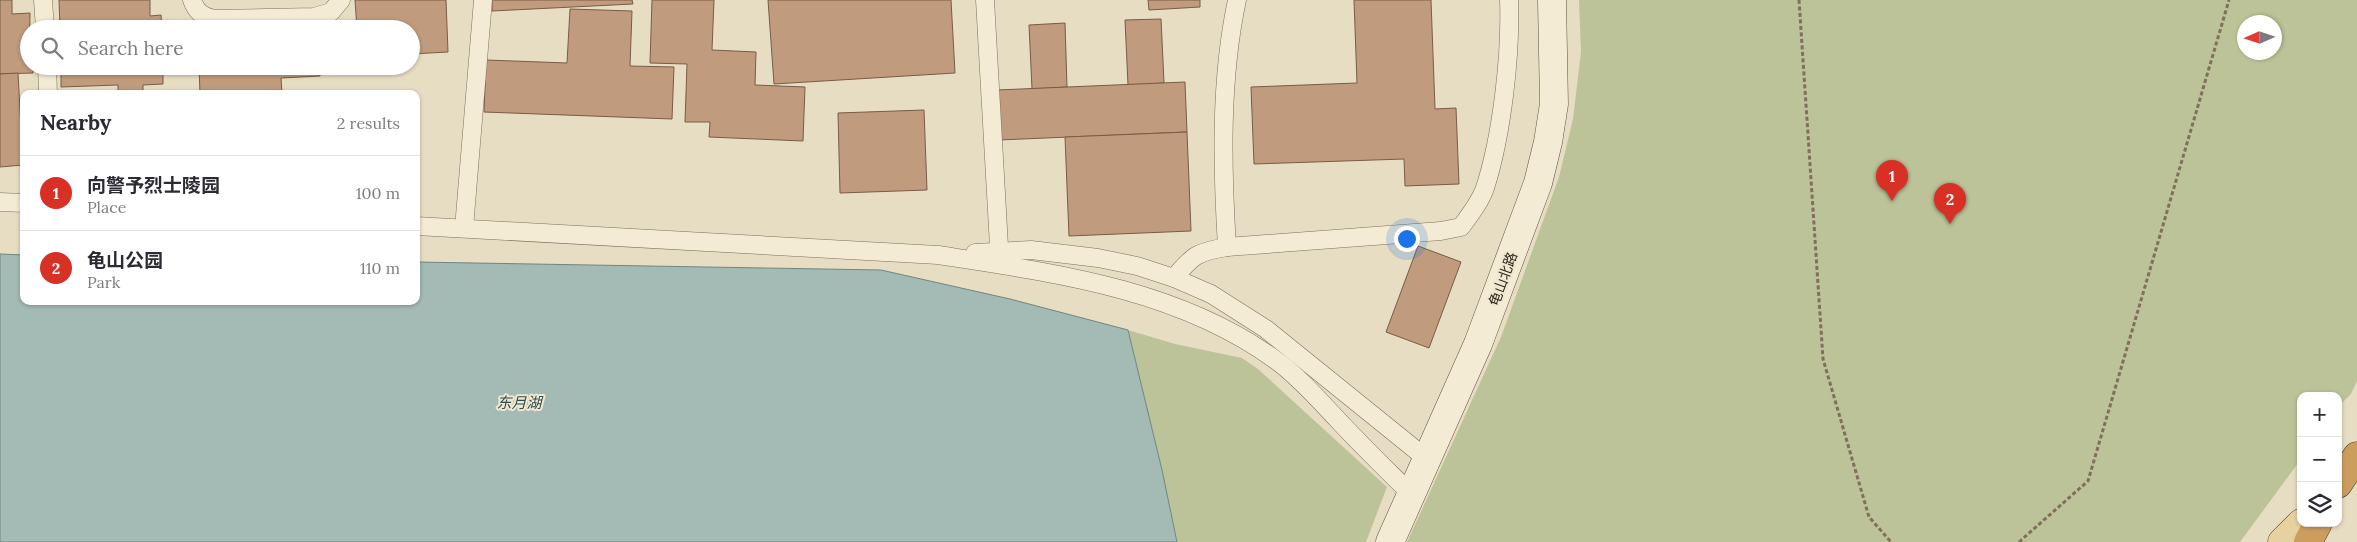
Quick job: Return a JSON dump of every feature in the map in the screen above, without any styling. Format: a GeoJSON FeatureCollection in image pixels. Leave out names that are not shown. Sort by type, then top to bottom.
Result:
{"type":"FeatureCollection","features":[{"type":"Feature","properties":{"kind":"highway"},"geometry":{"type":"LineString","coordinates":[[2339,482],[2357,456]]}},
{"type":"Feature","properties":{"kind":"highway"},"geometry":{"type":"LineString","coordinates":[[2308,542],[2316,527]]}},
{"type":"Feature","properties":{"kind":"main road"},"geometry":{"type":"LineString","coordinates":[[2282,542],[2297,527]]}},
{"type":"Feature","properties":{"kind":"street","name":"龟山北路"},"geometry":{"type":"LineString","coordinates":[[1390,542],[1478,344],[1538,183],[1548,142],[1554,104],[1552,0]]}},
{"type":"Feature","properties":{"kind":"lane"},"geometry":{"type":"LineString","coordinates":[[43,0],[44,20]]}},
{"type":"Feature","properties":{"kind":"lane"},"geometry":{"type":"LineString","coordinates":[[192,0],[196,9],[201,14],[216,19],[323,16],[331,12],[341,0]]}},
{"type":"Feature","properties":{"kind":"lane"},"geometry":{"type":"LineString","coordinates":[[464,228],[483,0]]}},
{"type":"Feature","properties":{"kind":"lane"},"geometry":{"type":"LineString","coordinates":[[985,0],[999,258]]}},
{"type":"Feature","properties":{"kind":"lane"},"geometry":{"type":"LineString","coordinates":[[1227,247],[1225,81],[1228,40],[1237,0]]}},
{"type":"Feature","properties":{"kind":"lane"},"geometry":{"type":"LineString","coordinates":[[1174,278],[1191,258],[1206,251],[1227,247],[1441,231],[1461,227],[1474,211],[1485,188],[1496,138],[1506,79],[1509,0]]}},
{"type":"Feature","properties":{"kind":"lane"},"geometry":{"type":"LineString","coordinates":[[47,75],[48,90]]}},
{"type":"Feature","properties":{"kind":"lane"},"geometry":{"type":"LineString","coordinates":[[0,202],[20,204]]}},
{"type":"Feature","properties":{"kind":"lane"},"geometry":{"type":"LineString","coordinates":[[420,226],[999,258],[1113,288],[1169,304],[1234,333],[1279,362],[1411,494]]}},
{"type":"Feature","properties":{"kind":"lane"},"geometry":{"type":"LineString","coordinates":[[999,258],[1031,250],[1098,258],[1136,266],[1174,278],[1211,294],[1266,329],[1427,459]]}},
{"type":"Feature","properties":{"kind":"path"},"geometry":{"type":"LineString","coordinates":[[1799,0],[1823,359],[1869,518],[1891,542]]}},
{"type":"Feature","properties":{"kind":"path"},"geometry":{"type":"LineString","coordinates":[[2019,542],[2088,481],[2229,0]]}},
{"type":"Feature","properties":{"kind":"green space"},"geometry":{"type":"Polygon","coordinates":[[[1579,0],[2357,0],[2357,381],[2351,394],[2342,403],[2342,392],[2297,392],[2297,464],[2240,542],[1407,542],[1501,337],[1559,177],[1573,119],[1581,52],[1579,0]]]}},
{"type":"Feature","properties":{"kind":"green space"},"geometry":{"type":"Polygon","coordinates":[[[1128,330],[1175,344],[1242,358],[1258,369],[1387,487],[1366,542],[1177,542],[1162,470],[1128,330]]]}},
{"type":"Feature","properties":{"kind":"water","name":"东月湖"},"geometry":{"type":"Polygon","coordinates":[[[0,254],[20,255],[20,305],[420,305],[420,262],[881,270],[1010,299],[1128,330],[1162,470],[1177,542],[0,542],[0,254]]]}},
{"type":"Feature","properties":{"kind":"building"},"geometry":{"type":"Polygon","coordinates":[[[0,0],[12,0],[12,14],[30,13],[30,20],[20,20],[20,73],[0,74],[0,0]]]}},
{"type":"Feature","properties":{"kind":"building"},"geometry":{"type":"Polygon","coordinates":[[[59,0],[150,0],[150,16],[161,15],[161,20],[60,20],[59,0]]]}},
{"type":"Feature","properties":{"kind":"building"},"geometry":{"type":"Polygon","coordinates":[[[355,0],[446,0],[448,52],[420,54],[420,20],[356,20],[355,0]]]}},
{"type":"Feature","properties":{"kind":"building"},"geometry":{"type":"Polygon","coordinates":[[[492,0],[632,0],[633,4],[492,11],[492,0]]]}},
{"type":"Feature","properties":{"kind":"building"},"geometry":{"type":"Polygon","coordinates":[[[652,0],[714,0],[712,50],[756,52],[755,85],[805,87],[803,141],[709,137],[710,122],[685,122],[687,64],[650,63],[652,0]]]}},
{"type":"Feature","properties":{"kind":"building"},"geometry":{"type":"Polygon","coordinates":[[[768,0],[951,0],[955,73],[774,84],[768,0]]]}},
{"type":"Feature","properties":{"kind":"building"},"geometry":{"type":"Polygon","coordinates":[[[1148,0],[1200,0],[1200,7],[1149,10],[1148,0]]]}},
{"type":"Feature","properties":{"kind":"building"},"geometry":{"type":"Polygon","coordinates":[[[1354,0],[1431,0],[1435,109],[1456,108],[1459,184],[1405,186],[1404,159],[1254,164],[1251,87],[1357,83],[1354,0]]]}},
{"type":"Feature","properties":{"kind":"building"},"geometry":{"type":"Polygon","coordinates":[[[570,9],[632,11],[630,66],[674,67],[672,119],[484,112],[486,60],[567,63],[570,9]]]}},
{"type":"Feature","properties":{"kind":"building"},"geometry":{"type":"Polygon","coordinates":[[[1161,19],[1164,83],[1128,85],[1125,20],[1161,19]]]}},
{"type":"Feature","properties":{"kind":"building"},"geometry":{"type":"Polygon","coordinates":[[[1065,23],[1067,87],[1032,89],[1029,25],[1065,23]]]}},
{"type":"Feature","properties":{"kind":"building"},"geometry":{"type":"Polygon","coordinates":[[[18,73],[20,165],[0,167],[0,74],[18,73]]]}},
{"type":"Feature","properties":{"kind":"building"},"geometry":{"type":"Polygon","coordinates":[[[61,75],[163,75],[163,84],[143,85],[143,90],[118,90],[118,85],[61,87],[61,75]]]}},
{"type":"Feature","properties":{"kind":"building"},"geometry":{"type":"Polygon","coordinates":[[[199,75],[320,75],[281,78],[282,90],[200,90],[199,75]]]}},
{"type":"Feature","properties":{"kind":"building"},"geometry":{"type":"Polygon","coordinates":[[[1185,82],[1187,132],[999,140],[997,90],[1185,82]]]}},
{"type":"Feature","properties":{"kind":"building"},"geometry":{"type":"Polygon","coordinates":[[[924,110],[927,190],[840,193],[838,113],[924,110]]]}},
{"type":"Feature","properties":{"kind":"building"},"geometry":{"type":"Polygon","coordinates":[[[1187,132],[1191,231],[1069,236],[1065,137],[1187,132]]]}},
{"type":"Feature","properties":{"kind":"building"},"geometry":{"type":"Polygon","coordinates":[[[1418,246],[1461,262],[1429,348],[1386,332],[1418,246]]]}},
{"type":"Feature","properties":{"kind":"place","name":"向警予烈士陵园"},"geometry":{"type":"Point","coordinates":[1892,201]}},
{"type":"Feature","properties":{"kind":"place","name":"龟山公园"},"geometry":{"type":"Point","coordinates":[1950,224]}}]}
